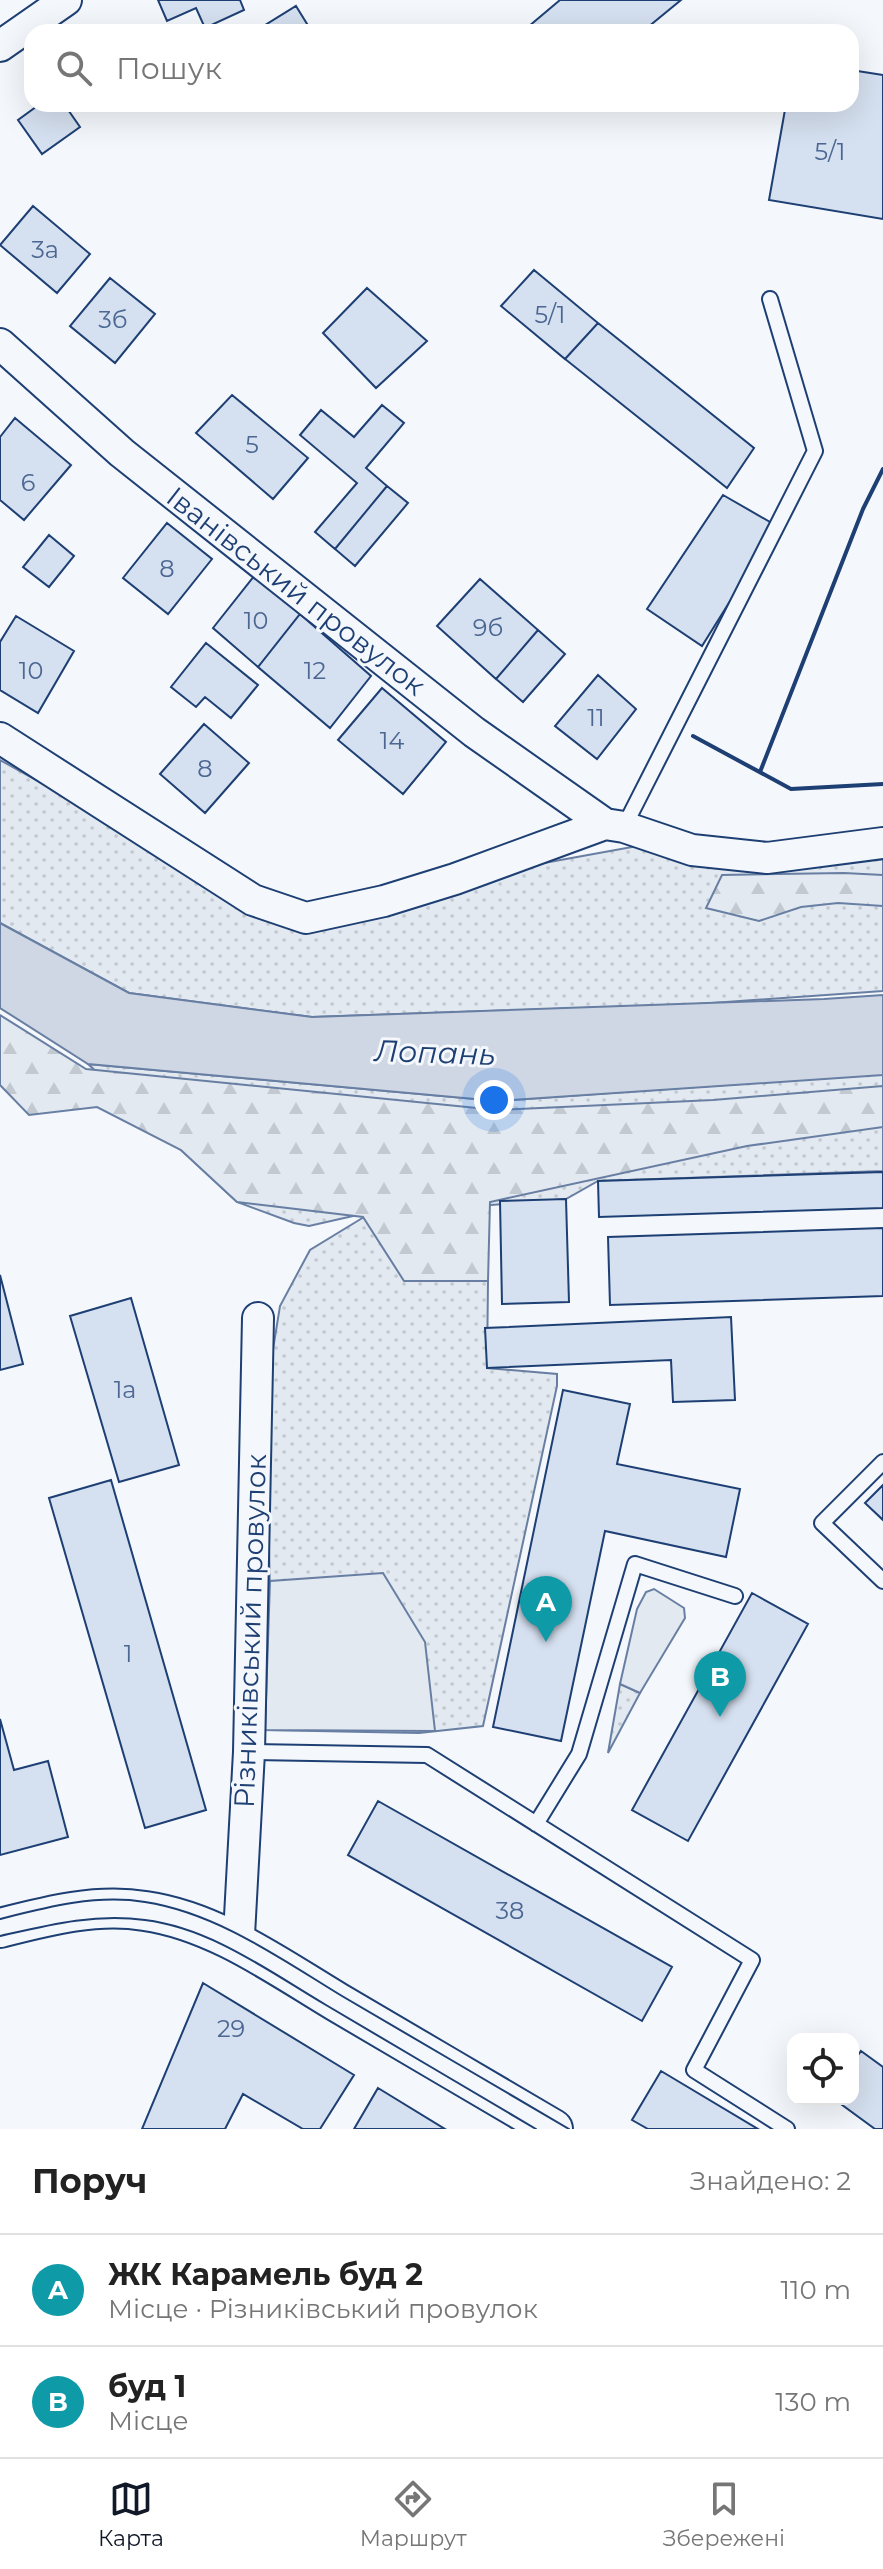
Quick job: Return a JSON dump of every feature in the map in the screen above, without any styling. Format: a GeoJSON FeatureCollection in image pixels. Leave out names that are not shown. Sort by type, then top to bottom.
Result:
{"type":"FeatureCollection","features":[{"type":"Feature","properties":{"kind":"street"},"geometry":{"type":"LineString","coordinates":[[32,24],[66,0]]}},
{"type":"Feature","properties":{"kind":"street"},"geometry":{"type":"LineString","coordinates":[[0,46],[24,29]]}},
{"type":"Feature","properties":{"kind":"street","name":"Іванівський провулок"},"geometry":{"type":"LineString","coordinates":[[0,344],[122,453],[401,675],[474,732],[614,825],[692,850],[767,858],[883,843]]}},
{"type":"Feature","properties":{"kind":"street"},"geometry":{"type":"LineString","coordinates":[[0,738],[253,900],[306,918],[384,901],[614,825]]}},
{"type":"Feature","properties":{"kind":"street","name":"Різниківський провулок"},"geometry":{"type":"LineString","coordinates":[[236,1944],[249,1752],[258,1318]]}},
{"type":"Feature","properties":{"kind":"street"},"geometry":{"type":"LineString","coordinates":[[0,1928],[79,1911],[129,1909],[175,1918],[207,1929],[553,2129]]}},
{"type":"Feature","properties":{"kind":"lane"},"geometry":{"type":"LineString","coordinates":[[614,825],[815,451],[770,299]]}},
{"type":"Feature","properties":{"kind":"lane"},"geometry":{"type":"LineString","coordinates":[[883,1462],[822,1523],[883,1581]]}},
{"type":"Feature","properties":{"kind":"lane"},"geometry":{"type":"LineString","coordinates":[[536,1824],[579,1754],[635,1564],[735,1596]]}},
{"type":"Feature","properties":{"kind":"lane"},"geometry":{"type":"LineString","coordinates":[[249,1752],[427,1755],[752,1960],[694,2070],[787,2129]]}},
{"type":"Feature","properties":{"kind":"green space"},"geometry":{"type":"Polygon","coordinates":[[[0,760],[252,900],[306,918],[511,869],[643,845],[883,855],[883,991],[698,1004],[312,1017],[129,993],[0,923],[0,760]]]}},
{"type":"Feature","properties":{"kind":"green space"},"geometry":{"type":"Polygon","coordinates":[[[722,875],[883,875],[883,906],[838,903],[801,907],[759,921],[706,908],[722,875]]]}},
{"type":"Feature","properties":{"kind":"green space"},"geometry":{"type":"Polygon","coordinates":[[[0,1015],[86,1069],[497,1110],[713,1100],[883,1086],[883,1127],[747,1146],[490,1202],[488,1281],[404,1281],[363,1217],[237,1202],[181,1150],[97,1107],[29,1115],[0,1085],[0,1015]]]}},
{"type":"Feature","properties":{"kind":"green space"},"geometry":{"type":"Polygon","coordinates":[[[88,1064],[497,1101],[883,1074],[883,1171],[598,1181],[566,1199],[353,1216],[309,1226],[237,1202],[88,1064]]]}},
{"type":"Feature","properties":{"kind":"green space"},"geometry":{"type":"Polygon","coordinates":[[[364,1217],[404,1280],[488,1281],[487,1368],[557,1374],[557,1386],[483,1726],[419,1733],[265,1730],[270,1597],[266,1392],[280,1306],[310,1250],[364,1217]]]}},
{"type":"Feature","properties":{"kind":"green space"},"geometry":{"type":"Polygon","coordinates":[[[383,1573],[425,1642],[435,1731],[265,1730],[270,1581],[383,1573]]]}},
{"type":"Feature","properties":{"kind":"green space"},"geometry":{"type":"Polygon","coordinates":[[[654,1589],[684,1608],[685,1618],[640,1693],[620,1684],[637,1609],[646,1592],[654,1589]]]}},
{"type":"Feature","properties":{"kind":"green space"},"geometry":{"type":"Polygon","coordinates":[[[620,1684],[640,1693],[608,1753],[620,1684]]]}},
{"type":"Feature","properties":{"kind":"water","name":"Лопань"},"geometry":{"type":"Polygon","coordinates":[[[0,923],[129,993],[312,1017],[883,995],[883,1075],[497,1101],[88,1064],[0,1008],[0,923]]]}},
{"type":"Feature","properties":{"kind":"building"},"geometry":{"type":"Polygon","coordinates":[[[158,0],[240,0],[244,10],[214,24],[203,24],[196,8],[167,21],[158,0]]]}},
{"type":"Feature","properties":{"kind":"building"},"geometry":{"type":"Polygon","coordinates":[[[560,0],[681,0],[652,24],[532,24],[560,0]]]}},
{"type":"Feature","properties":{"kind":"building"},"geometry":{"type":"Polygon","coordinates":[[[296,6],[307,24],[267,24],[296,6]]]}},
{"type":"Feature","properties":{"kind":"building"},"geometry":{"type":"Polygon","coordinates":[[[859,71],[883,75],[883,219],[769,200],[785,112],[859,112],[859,71]]]}},
{"type":"Feature","properties":{"kind":"building"},"geometry":{"type":"Polygon","coordinates":[[[29,112],[70,112],[80,127],[42,154],[18,120],[29,112]]]}},
{"type":"Feature","properties":{"kind":"building"},"geometry":{"type":"Polygon","coordinates":[[[33,206],[90,254],[57,293],[0,245],[33,206]]]}},
{"type":"Feature","properties":{"kind":"building"},"geometry":{"type":"Polygon","coordinates":[[[534,270],[598,323],[565,359],[501,306],[534,270]]]}},
{"type":"Feature","properties":{"kind":"building"},"geometry":{"type":"Polygon","coordinates":[[[110,278],[155,314],[115,363],[70,326],[110,278]]]}},
{"type":"Feature","properties":{"kind":"building"},"geometry":{"type":"Polygon","coordinates":[[[367,288],[427,341],[376,388],[323,333],[367,288]]]}},
{"type":"Feature","properties":{"kind":"building"},"geometry":{"type":"Polygon","coordinates":[[[598,323],[754,448],[727,488],[565,359],[598,323]]]}},
{"type":"Feature","properties":{"kind":"building"},"geometry":{"type":"Polygon","coordinates":[[[232,395],[308,458],[273,499],[196,433],[232,395]]]}},
{"type":"Feature","properties":{"kind":"building"},"geometry":{"type":"Polygon","coordinates":[[[382,405],[404,423],[366,468],[387,486],[335,549],[315,532],[357,483],[300,435],[321,410],[354,437],[382,405]]]}},
{"type":"Feature","properties":{"kind":"building"},"geometry":{"type":"Polygon","coordinates":[[[15,418],[71,465],[24,520],[0,500],[0,437],[15,418]]]}},
{"type":"Feature","properties":{"kind":"building"},"geometry":{"type":"Polygon","coordinates":[[[387,486],[408,503],[355,566],[335,549],[387,486]]]}},
{"type":"Feature","properties":{"kind":"building"},"geometry":{"type":"Polygon","coordinates":[[[723,495],[777,526],[702,646],[647,609],[723,495]]]}},
{"type":"Feature","properties":{"kind":"building"},"geometry":{"type":"Polygon","coordinates":[[[167,523],[212,559],[168,614],[123,578],[167,523]]]}},
{"type":"Feature","properties":{"kind":"building"},"geometry":{"type":"Polygon","coordinates":[[[49,535],[74,556],[49,587],[23,567],[49,535]]]}},
{"type":"Feature","properties":{"kind":"building"},"geometry":{"type":"Polygon","coordinates":[[[255,575],[300,614],[258,667],[213,628],[255,575]]]}},
{"type":"Feature","properties":{"kind":"building"},"geometry":{"type":"Polygon","coordinates":[[[480,579],[538,630],[496,679],[437,626],[480,579]]]}},
{"type":"Feature","properties":{"kind":"building"},"geometry":{"type":"Polygon","coordinates":[[[300,614],[371,676],[330,728],[258,667],[300,614]]]}},
{"type":"Feature","properties":{"kind":"building"},"geometry":{"type":"Polygon","coordinates":[[[16,616],[74,651],[38,713],[0,690],[0,642],[16,616]]]}},
{"type":"Feature","properties":{"kind":"building"},"geometry":{"type":"Polygon","coordinates":[[[538,630],[565,654],[523,702],[496,679],[538,630]]]}},
{"type":"Feature","properties":{"kind":"building"},"geometry":{"type":"Polygon","coordinates":[[[206,643],[258,685],[231,718],[205,697],[196,707],[171,687],[206,643]]]}},
{"type":"Feature","properties":{"kind":"building"},"geometry":{"type":"Polygon","coordinates":[[[598,675],[636,709],[597,759],[555,726],[598,675]]]}},
{"type":"Feature","properties":{"kind":"building"},"geometry":{"type":"Polygon","coordinates":[[[382,688],[446,742],[403,794],[338,740],[382,688]]]}},
{"type":"Feature","properties":{"kind":"building"},"geometry":{"type":"Polygon","coordinates":[[[204,724],[249,763],[205,813],[160,774],[204,724]]]}},
{"type":"Feature","properties":{"kind":"building"},"geometry":{"type":"Polygon","coordinates":[[[883,1172],[883,1208],[599,1217],[598,1181],[883,1172]]]}},
{"type":"Feature","properties":{"kind":"building"},"geometry":{"type":"Polygon","coordinates":[[[566,1199],[569,1302],[502,1304],[500,1201],[566,1199]]]}},
{"type":"Feature","properties":{"kind":"building"},"geometry":{"type":"Polygon","coordinates":[[[883,1228],[883,1296],[610,1305],[608,1237],[883,1228]]]}},
{"type":"Feature","properties":{"kind":"building"},"geometry":{"type":"Polygon","coordinates":[[[0,1275],[23,1364],[0,1370],[0,1275]]]}},
{"type":"Feature","properties":{"kind":"building"},"geometry":{"type":"Polygon","coordinates":[[[131,1298],[179,1465],[119,1482],[70,1316],[131,1298]]]}},
{"type":"Feature","properties":{"kind":"building"},"geometry":{"type":"Polygon","coordinates":[[[731,1317],[735,1400],[673,1402],[671,1360],[487,1368],[485,1328],[731,1317]]]}},
{"type":"Feature","properties":{"kind":"building"},"geometry":{"type":"Polygon","coordinates":[[[563,1390],[630,1404],[617,1464],[740,1489],[726,1557],[605,1531],[561,1741],[493,1727],[563,1390]]]}},
{"type":"Feature","properties":{"kind":"building"},"geometry":{"type":"Polygon","coordinates":[[[111,1480],[206,1810],[145,1828],[49,1498],[111,1480]]]}},
{"type":"Feature","properties":{"kind":"building"},"geometry":{"type":"Polygon","coordinates":[[[883,1485],[883,1520],[865,1503],[883,1485]]]}},
{"type":"Feature","properties":{"kind":"building"},"geometry":{"type":"Polygon","coordinates":[[[752,1593],[808,1624],[688,1841],[632,1810],[752,1593]]]}},
{"type":"Feature","properties":{"kind":"building"},"geometry":{"type":"Polygon","coordinates":[[[0,1719],[14,1770],[48,1761],[68,1837],[0,1855],[0,1719]]]}},
{"type":"Feature","properties":{"kind":"building"},"geometry":{"type":"Polygon","coordinates":[[[378,1801],[672,1967],[642,2021],[348,1855],[378,1801]]]}},
{"type":"Feature","properties":{"kind":"building"},"geometry":{"type":"Polygon","coordinates":[[[203,1983],[354,2075],[320,2129],[303,2129],[243,2094],[225,2129],[142,2129],[203,1983]]]}},
{"type":"Feature","properties":{"kind":"building"},"geometry":{"type":"Polygon","coordinates":[[[861,2051],[883,2067],[883,2129],[875,2129],[842,2105],[859,2105],[861,2051]]]}},
{"type":"Feature","properties":{"kind":"building"},"geometry":{"type":"Polygon","coordinates":[[[661,2071],[758,2129],[648,2129],[632,2120],[661,2071]]]}},
{"type":"Feature","properties":{"kind":"building"},"geometry":{"type":"Polygon","coordinates":[[[378,2088],[445,2129],[354,2129],[378,2088]]]}},
{"type":"Feature","properties":{"kind":"tram line"},"geometry":{"type":"LineString","coordinates":[[0,1919],[54,1906],[108,1900],[145,1902],[198,1916],[248,1939],[569,2129]]}},
{"type":"Feature","properties":{"kind":"tram line"},"geometry":{"type":"LineString","coordinates":[[0,1936],[72,1921],[108,1918],[145,1920],[193,1932],[262,1966],[536,2129]]}},
{"type":"Feature","properties":{"kind":"wall"},"geometry":{"type":"LineString","coordinates":[[760,772],[863,509],[883,469]]}},
{"type":"Feature","properties":{"kind":"wall"},"geometry":{"type":"LineString","coordinates":[[693,736],[791,789],[883,784]]}},
{"type":"Feature","properties":{"kind":"place","name":"ЖК Карамель буд 2"},"geometry":{"type":"Point","coordinates":[546,1642]}},
{"type":"Feature","properties":{"kind":"place","name":"буд 1"},"geometry":{"type":"Point","coordinates":[720,1717]}}]}
